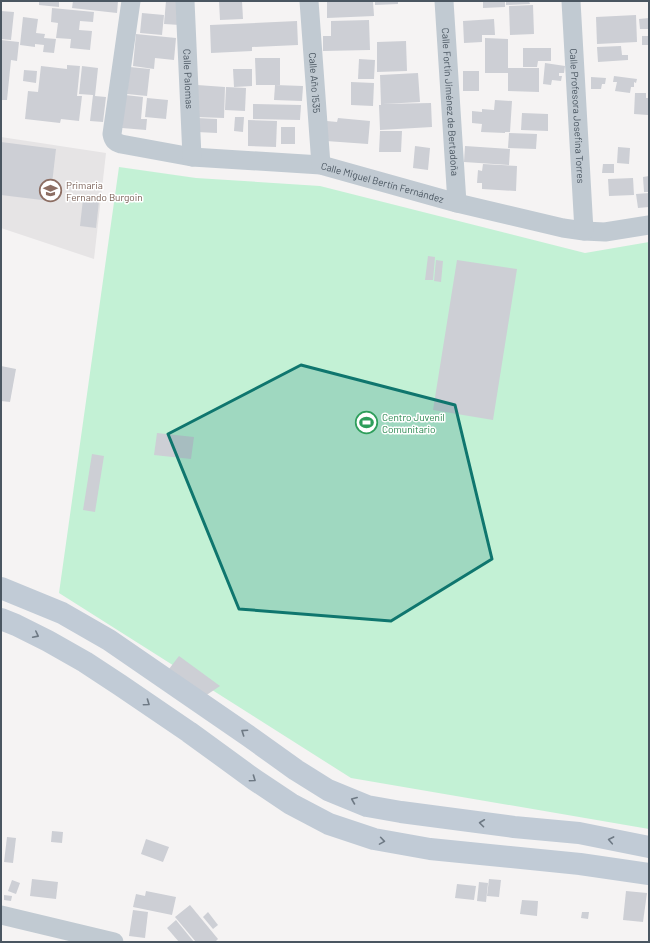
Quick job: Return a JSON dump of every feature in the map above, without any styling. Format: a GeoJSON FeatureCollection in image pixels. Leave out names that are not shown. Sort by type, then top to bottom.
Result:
{"type":"FeatureCollection","features":[{"type":"Feature","properties":{"kind":"street","name":"Calle Miguel Bertín Fernández"},"geometry":{"type":"LineString","coordinates":[[131,1],[112,134],[114,141],[121,144],[192,157],[321,165],[457,203],[563,228],[605,232],[649,225]]}},
{"type":"Feature","properties":{"kind":"street","name":"Calle Palomas"},"geometry":{"type":"LineString","coordinates":[[185,1],[192,157]]}},
{"type":"Feature","properties":{"kind":"street","name":"Calle Año 1535"},"geometry":{"type":"LineString","coordinates":[[309,1],[321,165]]}},
{"type":"Feature","properties":{"kind":"street","name":"Calle Fortín Jiménez de Bertadoña"},"geometry":{"type":"LineString","coordinates":[[444,1],[457,203]]}},
{"type":"Feature","properties":{"kind":"street","name":"Calle Profesora Josefina Torres"},"geometry":{"type":"LineString","coordinates":[[571,1],[584,231]]}},
{"type":"Feature","properties":{"kind":"street"},"geometry":{"type":"LineString","coordinates":[[1,588],[62,613],[102,636],[296,770],[328,790],[367,806],[415,814],[579,834],[649,847]]}},
{"type":"Feature","properties":{"kind":"street"},"geometry":{"type":"LineString","coordinates":[[1,619],[48,641],[84,662],[189,732],[291,804],[329,824],[374,839],[430,849],[580,864],[649,874]]}},
{"type":"Feature","properties":{"kind":"street"},"geometry":{"type":"LineString","coordinates":[[189,732],[209,709]]}},
{"type":"Feature","properties":{"kind":"street"},"geometry":{"type":"LineString","coordinates":[[1,915],[83,938],[114,942]]}},
{"type":"Feature","properties":{"kind":"highlighted area"},"geometry":{"type":"Polygon","coordinates":[[[301,365],[455,405],[492,559],[391,621],[239,609],[168,434],[301,365]]]}},
{"type":"Feature","properties":{"kind":"shaded area","name":"Primaria Fernando Burgoin"},"geometry":{"type":"Polygon","coordinates":[[[1,137],[106,153],[94,259],[1,228],[1,137]]]}},
{"type":"Feature","properties":{"kind":"green space","name":"Centro Juvenil Comunitario"},"geometry":{"type":"Polygon","coordinates":[[[119,167],[196,178],[320,186],[585,253],[649,242],[649,829],[351,778],[59,593],[119,167]]]}},
{"type":"Feature","properties":{"kind":"building"},"geometry":{"type":"Polygon","coordinates":[[[39,1],[59,1],[59,7],[39,5],[39,1]]]}},
{"type":"Feature","properties":{"kind":"building"},"geometry":{"type":"Polygon","coordinates":[[[73,1],[118,1],[117,13],[72,8],[73,1]]]}},
{"type":"Feature","properties":{"kind":"building"},"geometry":{"type":"Polygon","coordinates":[[[166,1],[182,1],[180,25],[164,24],[166,1]]]}},
{"type":"Feature","properties":{"kind":"building"},"geometry":{"type":"Polygon","coordinates":[[[219,1],[242,1],[243,19],[220,20],[219,1]]]}},
{"type":"Feature","properties":{"kind":"building"},"geometry":{"type":"Polygon","coordinates":[[[327,1],[373,1],[374,16],[327,18],[327,1]]]}},
{"type":"Feature","properties":{"kind":"building"},"geometry":{"type":"Polygon","coordinates":[[[375,1],[398,1],[398,4],[375,5],[375,1]]]}},
{"type":"Feature","properties":{"kind":"building"},"geometry":{"type":"Polygon","coordinates":[[[483,1],[505,1],[505,7],[483,8],[483,1]]]}},
{"type":"Feature","properties":{"kind":"building"},"geometry":{"type":"Polygon","coordinates":[[[506,1],[529,1],[530,4],[506,5],[506,1]]]}},
{"type":"Feature","properties":{"kind":"building"},"geometry":{"type":"Polygon","coordinates":[[[533,5],[534,34],[510,35],[509,6],[533,5]]]}},
{"type":"Feature","properties":{"kind":"building"},"geometry":{"type":"Polygon","coordinates":[[[52,8],[94,12],[93,22],[80,21],[79,30],[92,31],[90,50],[70,48],[71,39],[56,38],[58,23],[51,22],[52,8]]]}},
{"type":"Feature","properties":{"kind":"building"},"geometry":{"type":"Polygon","coordinates":[[[1,11],[14,12],[11,40],[1,39],[1,11]]]}},
{"type":"Feature","properties":{"kind":"building"},"geometry":{"type":"Polygon","coordinates":[[[142,13],[164,15],[162,35],[140,33],[142,13]]]}},
{"type":"Feature","properties":{"kind":"building"},"geometry":{"type":"Polygon","coordinates":[[[636,15],[637,42],[597,44],[596,17],[636,15]]]}},
{"type":"Feature","properties":{"kind":"building"},"geometry":{"type":"Polygon","coordinates":[[[23,17],[38,19],[36,33],[45,34],[44,38],[56,39],[54,53],[43,52],[44,45],[35,44],[35,47],[20,45],[23,17]]]}},
{"type":"Feature","properties":{"kind":"building"},"geometry":{"type":"Polygon","coordinates":[[[649,18],[649,29],[640,29],[639,19],[649,18]]]}},
{"type":"Feature","properties":{"kind":"building"},"geometry":{"type":"Polygon","coordinates":[[[494,19],[495,35],[482,35],[482,42],[464,43],[463,21],[494,19]]]}},
{"type":"Feature","properties":{"kind":"building"},"geometry":{"type":"Polygon","coordinates":[[[369,20],[370,50],[323,51],[323,36],[331,36],[331,21],[369,20]]]}},
{"type":"Feature","properties":{"kind":"building"},"geometry":{"type":"Polygon","coordinates":[[[297,21],[298,45],[252,47],[252,51],[211,53],[210,25],[297,21]]]}},
{"type":"Feature","properties":{"kind":"building"},"geometry":{"type":"Polygon","coordinates":[[[136,34],[176,38],[174,60],[155,58],[154,69],[133,66],[136,34]]]}},
{"type":"Feature","properties":{"kind":"building"},"geometry":{"type":"Polygon","coordinates":[[[642,36],[649,36],[649,45],[642,45],[642,36]]]}},
{"type":"Feature","properties":{"kind":"building"},"geometry":{"type":"Polygon","coordinates":[[[485,38],[508,39],[508,68],[539,68],[539,92],[508,91],[508,73],[485,73],[485,38]]]}},
{"type":"Feature","properties":{"kind":"building"},"geometry":{"type":"Polygon","coordinates":[[[1,40],[19,42],[17,61],[11,60],[7,100],[1,100],[1,40]]]}},
{"type":"Feature","properties":{"kind":"building"},"geometry":{"type":"Polygon","coordinates":[[[406,41],[407,71],[377,72],[377,42],[406,41]]]}},
{"type":"Feature","properties":{"kind":"building"},"geometry":{"type":"Polygon","coordinates":[[[621,46],[622,55],[628,55],[628,60],[598,62],[597,47],[621,46]]]}},
{"type":"Feature","properties":{"kind":"building"},"geometry":{"type":"Polygon","coordinates":[[[523,48],[551,48],[551,61],[538,61],[537,67],[523,67],[523,48]]]}},
{"type":"Feature","properties":{"kind":"building"},"geometry":{"type":"Polygon","coordinates":[[[255,58],[280,58],[280,85],[256,85],[255,58]]]}},
{"type":"Feature","properties":{"kind":"building"},"geometry":{"type":"Polygon","coordinates":[[[359,59],[375,60],[374,79],[358,79],[359,59]]]}},
{"type":"Feature","properties":{"kind":"building"},"geometry":{"type":"Polygon","coordinates":[[[545,63],[565,66],[564,73],[559,73],[559,76],[562,76],[561,81],[552,80],[551,85],[543,84],[545,63]]]}},
{"type":"Feature","properties":{"kind":"building"},"geometry":{"type":"Polygon","coordinates":[[[67,65],[80,66],[77,96],[82,96],[79,121],[61,119],[60,123],[25,119],[28,91],[38,92],[41,66],[67,69],[67,65]]]}},
{"type":"Feature","properties":{"kind":"building"},"geometry":{"type":"Polygon","coordinates":[[[82,66],[98,68],[95,96],[106,97],[103,122],[90,121],[93,95],[79,94],[82,66]]]}},
{"type":"Feature","properties":{"kind":"building"},"geometry":{"type":"Polygon","coordinates":[[[130,67],[150,69],[147,96],[127,94],[130,67]]]}},
{"type":"Feature","properties":{"kind":"building"},"geometry":{"type":"Polygon","coordinates":[[[233,69],[252,69],[252,86],[234,87],[233,69]]]}},
{"type":"Feature","properties":{"kind":"building"},"geometry":{"type":"Polygon","coordinates":[[[24,70],[37,71],[36,83],[23,81],[24,70]]]}},
{"type":"Feature","properties":{"kind":"building"},"geometry":{"type":"Polygon","coordinates":[[[463,71],[479,71],[479,91],[463,91],[463,71]]]}},
{"type":"Feature","properties":{"kind":"building"},"geometry":{"type":"Polygon","coordinates":[[[418,73],[420,102],[383,104],[431,103],[432,127],[380,130],[380,75],[418,73]]]}},
{"type":"Feature","properties":{"kind":"building"},"geometry":{"type":"Polygon","coordinates":[[[614,76],[637,79],[636,83],[634,82],[634,87],[631,87],[630,93],[615,91],[617,82],[613,82],[614,76]]]}},
{"type":"Feature","properties":{"kind":"building"},"geometry":{"type":"Polygon","coordinates":[[[591,77],[606,78],[605,84],[602,84],[601,89],[591,89],[591,77]]]}},
{"type":"Feature","properties":{"kind":"building"},"geometry":{"type":"Polygon","coordinates":[[[351,82],[374,83],[373,106],[351,105],[351,82]]]}},
{"type":"Feature","properties":{"kind":"building"},"geometry":{"type":"Polygon","coordinates":[[[197,85],[225,87],[224,118],[196,117],[197,85]]]}},
{"type":"Feature","properties":{"kind":"building"},"geometry":{"type":"Polygon","coordinates":[[[275,85],[303,86],[302,101],[274,100],[275,85]]]}},
{"type":"Feature","properties":{"kind":"building"},"geometry":{"type":"Polygon","coordinates":[[[226,87],[246,88],[245,111],[225,110],[226,87]]]}},
{"type":"Feature","properties":{"kind":"building"},"geometry":{"type":"Polygon","coordinates":[[[635,93],[646,93],[646,98],[649,98],[648,115],[634,114],[635,93]]]}},
{"type":"Feature","properties":{"kind":"building"},"geometry":{"type":"Polygon","coordinates":[[[125,95],[143,97],[141,119],[147,119],[146,130],[122,128],[125,95]]]}},
{"type":"Feature","properties":{"kind":"building"},"geometry":{"type":"Polygon","coordinates":[[[147,98],[168,100],[166,119],[145,117],[147,98]]]}},
{"type":"Feature","properties":{"kind":"building"},"geometry":{"type":"Polygon","coordinates":[[[495,100],[512,101],[510,132],[481,132],[482,124],[472,123],[472,111],[482,112],[482,109],[494,110],[495,100]]]}},
{"type":"Feature","properties":{"kind":"building"},"geometry":{"type":"Polygon","coordinates":[[[253,104],[301,105],[300,120],[253,119],[253,104]]]}},
{"type":"Feature","properties":{"kind":"building"},"geometry":{"type":"Polygon","coordinates":[[[522,113],[548,114],[548,131],[521,130],[522,113]]]}},
{"type":"Feature","properties":{"kind":"building"},"geometry":{"type":"Polygon","coordinates":[[[235,117],[244,117],[243,132],[234,131],[235,117]]]}},
{"type":"Feature","properties":{"kind":"building"},"geometry":{"type":"Polygon","coordinates":[[[197,118],[217,119],[217,133],[197,132],[197,118]]]}},
{"type":"Feature","properties":{"kind":"building"},"geometry":{"type":"Polygon","coordinates":[[[338,118],[370,121],[368,144],[326,141],[327,121],[337,122],[338,118]]]}},
{"type":"Feature","properties":{"kind":"building"},"geometry":{"type":"Polygon","coordinates":[[[248,120],[277,121],[276,147],[248,146],[248,120]]]}},
{"type":"Feature","properties":{"kind":"building"},"geometry":{"type":"Polygon","coordinates":[[[281,127],[295,127],[295,144],[281,144],[281,127]]]}},
{"type":"Feature","properties":{"kind":"building"},"geometry":{"type":"Polygon","coordinates":[[[380,131],[402,131],[401,152],[379,152],[380,131]]]}},
{"type":"Feature","properties":{"kind":"building"},"geometry":{"type":"Polygon","coordinates":[[[509,133],[537,134],[536,149],[508,148],[509,133]]]}},
{"type":"Feature","properties":{"kind":"building"},"geometry":{"type":"Polygon","coordinates":[[[1,142],[56,149],[50,201],[1,195],[1,142]]]}},
{"type":"Feature","properties":{"kind":"building"},"geometry":{"type":"Polygon","coordinates":[[[415,146],[430,148],[428,170],[413,168],[415,146]]]}},
{"type":"Feature","properties":{"kind":"building"},"geometry":{"type":"Polygon","coordinates":[[[465,146],[510,149],[509,165],[464,162],[465,146]]]}},
{"type":"Feature","properties":{"kind":"building"},"geometry":{"type":"Polygon","coordinates":[[[618,147],[630,148],[629,164],[617,163],[618,147]]]}},
{"type":"Feature","properties":{"kind":"building"},"geometry":{"type":"Polygon","coordinates":[[[483,164],[517,166],[516,191],[482,189],[482,183],[477,183],[478,170],[482,171],[483,164]]]}},
{"type":"Feature","properties":{"kind":"building"},"geometry":{"type":"Polygon","coordinates":[[[603,164],[614,164],[614,173],[602,173],[603,164]]]}},
{"type":"Feature","properties":{"kind":"building"},"geometry":{"type":"Polygon","coordinates":[[[649,176],[649,192],[644,192],[643,177],[649,176]]]}},
{"type":"Feature","properties":{"kind":"building"},"geometry":{"type":"Polygon","coordinates":[[[633,178],[634,195],[609,196],[608,179],[633,178]]]}},
{"type":"Feature","properties":{"kind":"building"},"geometry":{"type":"Polygon","coordinates":[[[649,193],[649,207],[638,208],[636,194],[649,193]]]}},
{"type":"Feature","properties":{"kind":"building"},"geometry":{"type":"Polygon","coordinates":[[[83,199],[99,201],[96,228],[80,226],[83,199]]]}},
{"type":"Feature","properties":{"kind":"building"},"geometry":{"type":"Polygon","coordinates":[[[428,256],[435,257],[433,280],[425,280],[428,256]]]}},
{"type":"Feature","properties":{"kind":"building"},"geometry":{"type":"Polygon","coordinates":[[[436,260],[443,261],[441,282],[434,281],[436,260]]]}},
{"type":"Feature","properties":{"kind":"building"},"geometry":{"type":"Polygon","coordinates":[[[457,260],[517,269],[493,420],[433,410],[457,260]]]}},
{"type":"Feature","properties":{"kind":"building"},"geometry":{"type":"Polygon","coordinates":[[[1,366],[16,369],[10,402],[1,401],[1,366]]]}},
{"type":"Feature","properties":{"kind":"building"},"geometry":{"type":"Polygon","coordinates":[[[157,433],[194,437],[191,459],[154,455],[157,433]]]}},
{"type":"Feature","properties":{"kind":"building"},"geometry":{"type":"Polygon","coordinates":[[[92,454],[104,456],[95,512],[83,510],[92,454]]]}},
{"type":"Feature","properties":{"kind":"building"},"geometry":{"type":"Polygon","coordinates":[[[179,656],[220,686],[205,696],[169,669],[179,656]]]}},
{"type":"Feature","properties":{"kind":"building"},"geometry":{"type":"Polygon","coordinates":[[[52,831],[63,832],[62,843],[51,842],[52,831]]]}},
{"type":"Feature","properties":{"kind":"building"},"geometry":{"type":"Polygon","coordinates":[[[7,837],[16,838],[13,863],[4,862],[7,837]]]}},
{"type":"Feature","properties":{"kind":"building"},"geometry":{"type":"Polygon","coordinates":[[[146,839],[169,847],[163,862],[141,854],[146,839]]]}},
{"type":"Feature","properties":{"kind":"building"},"geometry":{"type":"Polygon","coordinates":[[[32,879],[58,882],[56,899],[30,896],[32,879]]]}},
{"type":"Feature","properties":{"kind":"building"},"geometry":{"type":"Polygon","coordinates":[[[489,879],[501,880],[499,897],[487,896],[489,879]]]}},
{"type":"Feature","properties":{"kind":"building"},"geometry":{"type":"Polygon","coordinates":[[[12,880],[20,883],[16,894],[8,891],[12,880]]]}},
{"type":"Feature","properties":{"kind":"building"},"geometry":{"type":"Polygon","coordinates":[[[479,882],[488,883],[486,902],[477,901],[479,882]]]}},
{"type":"Feature","properties":{"kind":"building"},"geometry":{"type":"Polygon","coordinates":[[[457,884],[476,886],[474,900],[455,898],[457,884]]]}},
{"type":"Feature","properties":{"kind":"building"},"geometry":{"type":"Polygon","coordinates":[[[146,891],[176,897],[172,915],[133,907],[136,894],[145,896],[146,891]]]}},
{"type":"Feature","properties":{"kind":"building"},"geometry":{"type":"Polygon","coordinates":[[[626,891],[647,893],[643,922],[623,920],[626,891]]]}},
{"type":"Feature","properties":{"kind":"building"},"geometry":{"type":"Polygon","coordinates":[[[4,895],[12,896],[11,901],[4,900],[4,895]]]}},
{"type":"Feature","properties":{"kind":"building"},"geometry":{"type":"Polygon","coordinates":[[[522,900],[538,901],[537,916],[520,914],[522,900]]]}},
{"type":"Feature","properties":{"kind":"building"},"geometry":{"type":"Polygon","coordinates":[[[190,905],[218,939],[215,942],[196,942],[175,917],[190,905]]]}},
{"type":"Feature","properties":{"kind":"building"},"geometry":{"type":"Polygon","coordinates":[[[133,910],[148,912],[145,938],[129,936],[133,910]]]}},
{"type":"Feature","properties":{"kind":"building"},"geometry":{"type":"Polygon","coordinates":[[[208,912],[218,925],[213,929],[203,917],[208,912]]]}},
{"type":"Feature","properties":{"kind":"building"},"geometry":{"type":"Polygon","coordinates":[[[582,912],[589,912],[588,919],[581,918],[582,912]]]}},
{"type":"Feature","properties":{"kind":"building"},"geometry":{"type":"Polygon","coordinates":[[[176,920],[194,942],[179,942],[167,928],[176,920]]]}},
{"type":"Feature","properties":{"kind":"place","name":"Primaria Fernando Burgoin"},"geometry":{"type":"Point","coordinates":[51,191]}},
{"type":"Feature","properties":{"kind":"place","name":"Centro Juvenil Comunitario"},"geometry":{"type":"Point","coordinates":[366,423]}}]}
